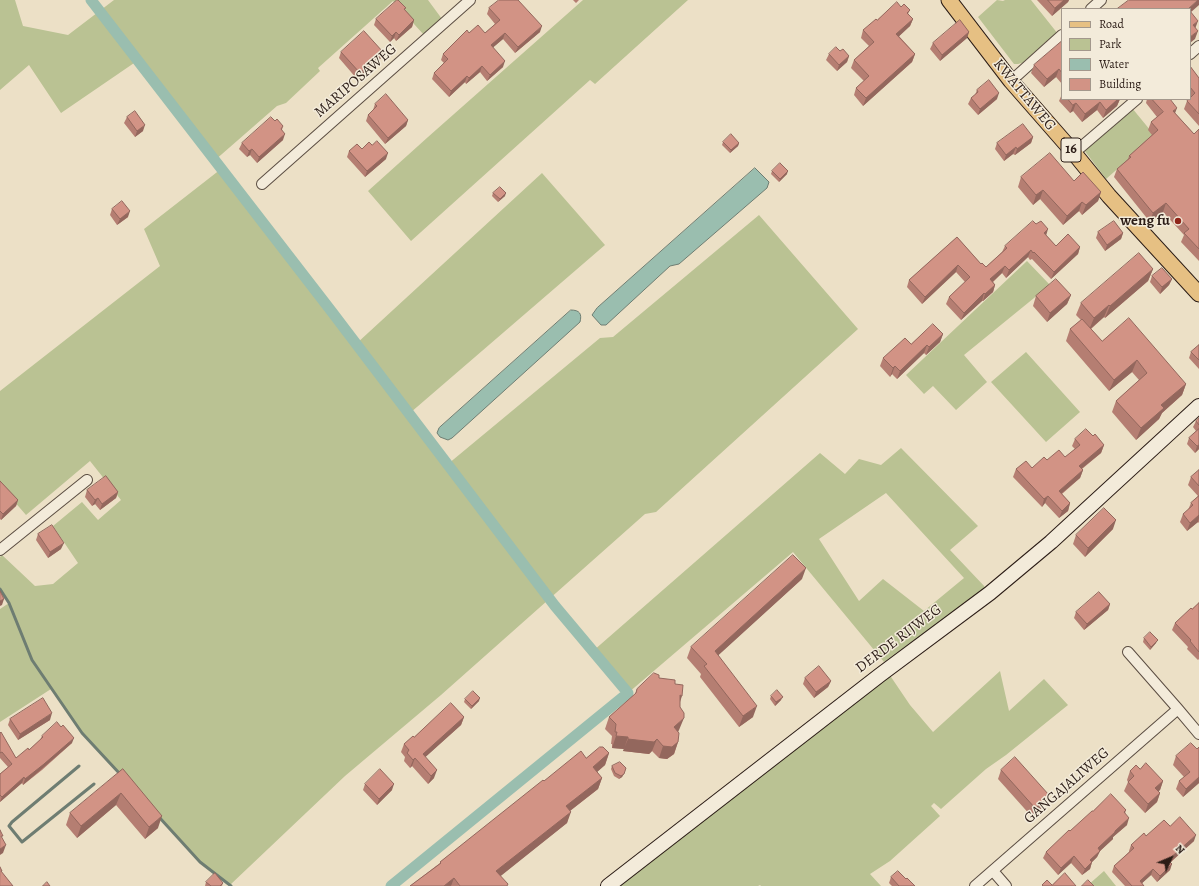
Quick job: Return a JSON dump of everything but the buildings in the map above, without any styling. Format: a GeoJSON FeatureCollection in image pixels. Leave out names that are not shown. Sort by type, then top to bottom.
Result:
{"type":"FeatureCollection","features":[{"type":"Feature","properties":{"kind":"main road","name":"KWATTAWEG"},"geometry":{"type":"LineString","coordinates":[[949,0],[1011,81],[1130,219],[1199,294]]}},
{"type":"Feature","properties":{"kind":"street","name":"MARIPOSAWEG"},"geometry":{"type":"LineString","coordinates":[[262,184],[470,0]]}},
{"type":"Feature","properties":{"kind":"street"},"geometry":{"type":"LineString","coordinates":[[1092,8],[1101,0]]}},
{"type":"Feature","properties":{"kind":"street"},"geometry":{"type":"LineString","coordinates":[[1011,81],[1061,36]]}},
{"type":"Feature","properties":{"kind":"street"},"geometry":{"type":"LineString","coordinates":[[1191,53],[1199,46]]}},
{"type":"Feature","properties":{"kind":"street"},"geometry":{"type":"LineString","coordinates":[[1074,153],[1136,100]]}},
{"type":"Feature","properties":{"kind":"street","name":"DERDE RIJWEG"},"geometry":{"type":"LineString","coordinates":[[608,886],[880,675],[990,593],[1051,542],[1199,406]]}},
{"type":"Feature","properties":{"kind":"street"},"geometry":{"type":"LineString","coordinates":[[0,550],[87,480]]}},
{"type":"Feature","properties":{"kind":"street"},"geometry":{"type":"LineString","coordinates":[[1128,652],[1199,734]]}},
{"type":"Feature","properties":{"kind":"street","name":"GANGAJALIWEG"},"geometry":{"type":"LineString","coordinates":[[975,886],[1178,709]]}},
{"type":"Feature","properties":{"kind":"street"},"geometry":{"type":"LineString","coordinates":[[993,871],[1006,886]]}},
{"type":"Feature","properties":{"kind":"green space"},"geometry":{"type":"Polygon","coordinates":[[[0,0],[15,0],[23,26],[68,35],[114,0],[428,0],[442,19],[424,35],[393,1],[318,68],[320,71],[286,103],[277,106],[214,161],[137,61],[61,113],[29,65],[0,90],[0,0]]]}},
{"type":"Feature","properties":{"kind":"green space"},"geometry":{"type":"Polygon","coordinates":[[[583,0],[688,0],[595,84],[590,80],[411,241],[368,191],[583,0]]]}},
{"type":"Feature","properties":{"kind":"green space"},"geometry":{"type":"Polygon","coordinates":[[[997,0],[1031,0],[1058,34],[1026,62],[1014,64],[978,17],[997,0]]]}},
{"type":"Feature","properties":{"kind":"green space"},"geometry":{"type":"Polygon","coordinates":[[[1132,108],[1155,136],[1106,179],[1084,150],[1132,108]]]}},
{"type":"Feature","properties":{"kind":"green space"},"geometry":{"type":"Polygon","coordinates":[[[221,169],[356,344],[542,173],[605,245],[410,413],[448,464],[600,338],[613,337],[759,215],[858,329],[656,512],[645,514],[441,695],[345,776],[230,885],[200,862],[84,736],[51,689],[0,722],[0,609],[9,603],[0,589],[0,557],[2,555],[35,586],[53,584],[78,563],[53,526],[82,502],[98,520],[121,500],[90,461],[26,515],[0,485],[0,391],[160,266],[144,229],[221,169]]]}},
{"type":"Feature","properties":{"kind":"green space"},"geometry":{"type":"Polygon","coordinates":[[[1027,261],[1050,285],[964,355],[987,382],[956,410],[933,386],[924,394],[906,375],[1027,261]]]}},
{"type":"Feature","properties":{"kind":"green space"},"geometry":{"type":"Polygon","coordinates":[[[1026,352],[1080,412],[1046,442],[991,382],[1026,352]]]}},
{"type":"Feature","properties":{"kind":"green space"},"geometry":{"type":"Polygon","coordinates":[[[901,448],[978,526],[950,550],[986,588],[884,662],[793,552],[628,693],[593,651],[820,453],[845,474],[859,459],[881,465],[901,448]],[[886,493],[819,539],[859,601],[883,579],[924,611],[964,578],[886,493]]]}},
{"type":"Feature","properties":{"kind":"green space"},"geometry":{"type":"Polygon","coordinates":[[[1000,671],[1009,711],[1044,679],[1068,705],[1006,755],[986,769],[941,809],[934,803],[931,806],[940,816],[890,861],[870,874],[881,886],[615,886],[889,674],[910,705],[933,732],[1000,671]]]}},
{"type":"Feature","properties":{"kind":"green space"},"geometry":{"type":"Polygon","coordinates":[[[1104,871],[1116,886],[1087,886],[1104,871]]]}},
{"type":"Feature","properties":{"kind":"water"},"geometry":{"type":"Polygon","coordinates":[[[755,168],[769,182],[767,188],[679,264],[670,266],[606,325],[601,325],[592,315],[597,308],[755,168]]]}},
{"type":"Feature","properties":{"kind":"water"},"geometry":{"type":"Polygon","coordinates":[[[571,310],[580,313],[580,322],[452,438],[448,440],[440,437],[437,433],[439,428],[571,310]]]}},
{"type":"Feature","properties":{"kind":"waterway"},"geometry":{"type":"LineString","coordinates":[[91,0],[332,312],[555,606],[628,693],[391,886]]}},
{"type":"Feature","properties":{"kind":"waterway"},"geometry":{"type":"LineString","coordinates":[[0,589],[9,603],[32,660],[82,733],[120,774]]}},
{"type":"Feature","properties":{"kind":"waterway"},"geometry":{"type":"LineString","coordinates":[[79,766],[12,822],[9,826],[22,842],[94,784]]}},
{"type":"Feature","properties":{"kind":"waterway"},"geometry":{"type":"LineString","coordinates":[[159,817],[200,862],[231,886]]}},
{"type":"Feature","properties":{"kind":"place","name":"weng fu"},"geometry":{"type":"Point","coordinates":[1178,221]}}]}
